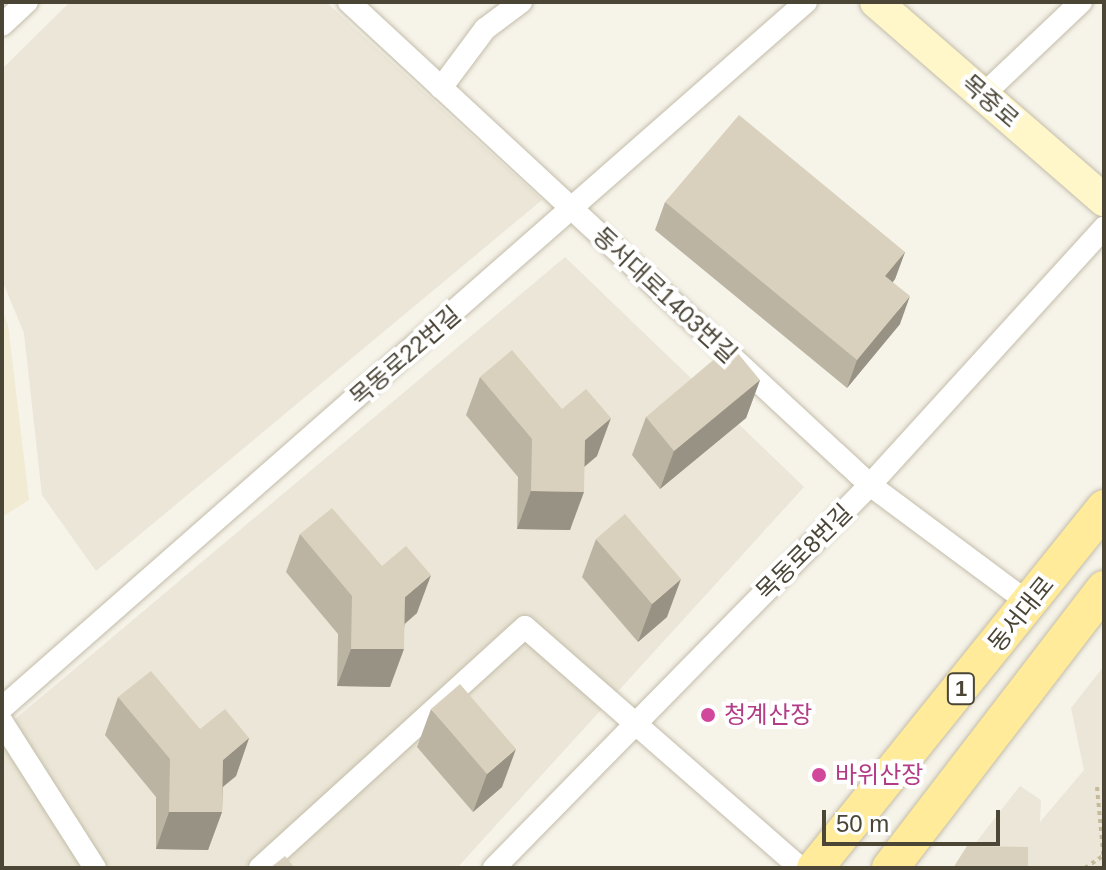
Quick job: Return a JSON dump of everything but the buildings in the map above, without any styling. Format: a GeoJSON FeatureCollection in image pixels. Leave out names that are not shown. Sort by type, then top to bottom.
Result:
{"type":"FeatureCollection","features":[{"type":"Feature","properties":{"kind":"main road","name":"동서대로"},"geometry":{"type":"LineString","coordinates":[[815,868],[1104,508]]}},
{"type":"Feature","properties":{"kind":"main road","name":"동서대로"},"geometry":{"type":"LineString","coordinates":[[890,868],[1104,589]]}},
{"type":"Feature","properties":{"kind":"street","name":"동서대로1403번길"},"geometry":{"type":"LineString","coordinates":[[349,2],[870,485],[1030,604]]}},
{"type":"Feature","properties":{"kind":"street"},"geometry":{"type":"LineString","coordinates":[[441,88],[485,29],[521,2]]}},
{"type":"Feature","properties":{"kind":"street","name":"목동로22번길"},"geometry":{"type":"LineString","coordinates":[[2,708],[806,2]]}},
{"type":"Feature","properties":{"kind":"street","name":"목중로"},"geometry":{"type":"LineString","coordinates":[[876,2],[1104,200]]}},
{"type":"Feature","properties":{"kind":"street"},"geometry":{"type":"LineString","coordinates":[[983,95],[1081,2]]}},
{"type":"Feature","properties":{"kind":"street","name":"목동로8번길"},"geometry":{"type":"LineString","coordinates":[[494,868],[870,485],[1104,228]]}},
{"type":"Feature","properties":{"kind":"street"},"geometry":{"type":"LineString","coordinates":[[260,868],[525,627],[800,868]]}},
{"type":"Feature","properties":{"kind":"street"},"geometry":{"type":"LineString","coordinates":[[2,722],[95,868]]}},
{"type":"Feature","properties":{"kind":"path"},"geometry":{"type":"LineString","coordinates":[[1085,868],[1103,859],[1097,787]]}},
{"type":"Feature","properties":{"kind":"shaded area"},"geometry":{"type":"Polygon","coordinates":[[[70,2],[326,2],[542,200],[96,571],[42,495],[24,333],[2,280],[2,69],[70,2]]]}},
{"type":"Feature","properties":{"kind":"shaded area"},"geometry":{"type":"Polygon","coordinates":[[[565,257],[804,487],[457,868],[2,868],[2,730],[565,257]]]}},
{"type":"Feature","properties":{"kind":"shaded area"},"geometry":{"type":"Polygon","coordinates":[[[2,310],[8,325],[29,500],[2,517],[2,310]]]}},
{"type":"Feature","properties":{"kind":"shaded area"},"geometry":{"type":"Polygon","coordinates":[[[1104,666],[1104,868],[956,868],[1020,786],[1041,800],[1040,822],[1084,770],[1071,708],[1104,666]]]}},
{"type":"Feature","properties":{"kind":"place","name":"청계산장"},"geometry":{"type":"Point","coordinates":[708,715]}},
{"type":"Feature","properties":{"kind":"place","name":"바위산장"},"geometry":{"type":"Point","coordinates":[819,775]}}]}
